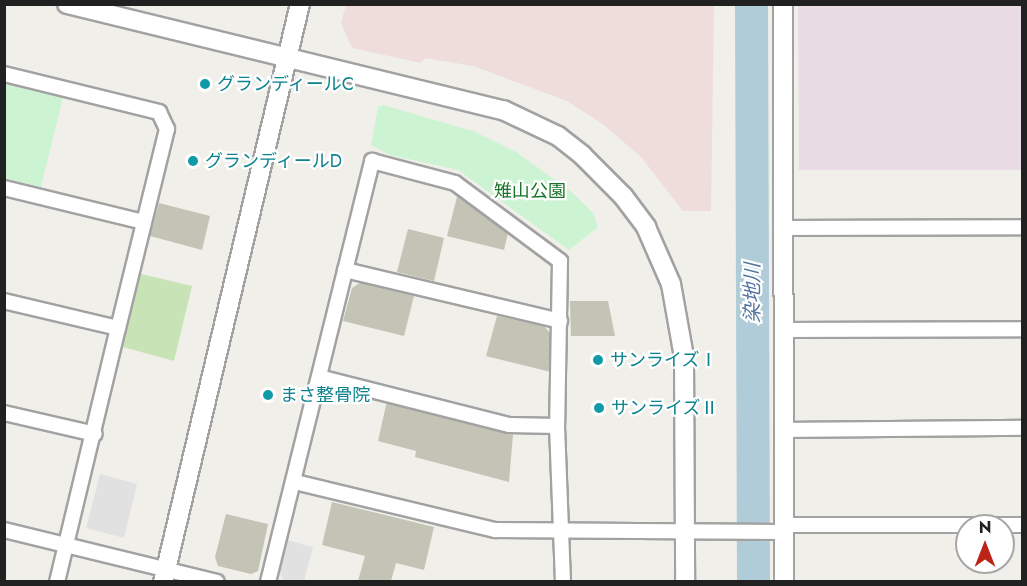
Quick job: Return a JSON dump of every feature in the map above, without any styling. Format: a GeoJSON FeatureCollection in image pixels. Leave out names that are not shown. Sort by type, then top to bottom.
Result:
{"type":"FeatureCollection","features":[{"type":"Feature","properties":{"kind":"street"},"geometry":{"type":"LineString","coordinates":[[67,4],[288,56],[518,116],[558,136],[624,196],[661,257],[672,284],[680,326],[684,357],[685,582]]}},
{"type":"Feature","properties":{"kind":"street"},"geometry":{"type":"LineString","coordinates":[[164,576],[300,4]]}},
{"type":"Feature","properties":{"kind":"street"},"geometry":{"type":"LineString","coordinates":[[783,4],[786,330],[785,430],[778,530],[784,582]]}},
{"type":"Feature","properties":{"kind":"street"},"geometry":{"type":"LineString","coordinates":[[4,74],[163,116],[168,129],[117,328],[95,434],[57,582]]}},
{"type":"Feature","properties":{"kind":"street"},"geometry":{"type":"LineString","coordinates":[[268,582],[295,482],[372,161],[455,183],[560,261],[557,426],[562,582]]}},
{"type":"Feature","properties":{"kind":"street"},"geometry":{"type":"LineString","coordinates":[[4,188],[143,222]]}},
{"type":"Feature","properties":{"kind":"street"},"geometry":{"type":"LineString","coordinates":[[784,228],[1023,227]]}},
{"type":"Feature","properties":{"kind":"street"},"geometry":{"type":"LineString","coordinates":[[345,270],[560,321]]}},
{"type":"Feature","properties":{"kind":"street"},"geometry":{"type":"LineString","coordinates":[[4,301],[117,328]]}},
{"type":"Feature","properties":{"kind":"street"},"geometry":{"type":"LineString","coordinates":[[786,330],[1023,328]]}},
{"type":"Feature","properties":{"kind":"street"},"geometry":{"type":"LineString","coordinates":[[319,377],[509,425],[557,426]]}},
{"type":"Feature","properties":{"kind":"street"},"geometry":{"type":"LineString","coordinates":[[4,413],[95,434]]}},
{"type":"Feature","properties":{"kind":"street"},"geometry":{"type":"LineString","coordinates":[[785,430],[1023,428]]}},
{"type":"Feature","properties":{"kind":"street"},"geometry":{"type":"LineString","coordinates":[[295,482],[489,529],[726,532],[1023,525]]}},
{"type":"Feature","properties":{"kind":"street"},"geometry":{"type":"LineString","coordinates":[[4,530],[68,545],[164,576],[217,582]]}},
{"type":"Feature","properties":{"kind":"shaded area"},"geometry":{"type":"Polygon","coordinates":[[[346,5],[714,5],[711,211],[683,211],[641,157],[604,125],[567,101],[473,66],[425,58],[421,63],[352,48],[341,23],[346,5]]]}},
{"type":"Feature","properties":{"kind":"shaded area"},"geometry":{"type":"Polygon","coordinates":[[[798,5],[1022,5],[1022,170],[799,170],[798,5]]]}},
{"type":"Feature","properties":{"kind":"shaded area"},"geometry":{"type":"Polygon","coordinates":[[[458,193],[508,233],[504,250],[447,236],[458,193]]]}},
{"type":"Feature","properties":{"kind":"shaded area"},"geometry":{"type":"Polygon","coordinates":[[[159,203],[210,216],[202,250],[150,236],[159,203]]]}},
{"type":"Feature","properties":{"kind":"shaded area"},"geometry":{"type":"Polygon","coordinates":[[[408,229],[444,238],[434,281],[397,272],[408,229]]]}},
{"type":"Feature","properties":{"kind":"shaded area"},"geometry":{"type":"Polygon","coordinates":[[[361,282],[414,296],[404,336],[343,321],[352,288],[361,282]]]}},
{"type":"Feature","properties":{"kind":"shaded area"},"geometry":{"type":"Polygon","coordinates":[[[570,301],[608,301],[615,336],[571,336],[570,301]]]}},
{"type":"Feature","properties":{"kind":"shaded area"},"geometry":{"type":"Polygon","coordinates":[[[497,316],[544,326],[551,334],[551,372],[486,356],[497,316]]]}},
{"type":"Feature","properties":{"kind":"shaded area"},"geometry":{"type":"Polygon","coordinates":[[[387,401],[513,434],[509,482],[415,457],[416,451],[378,441],[387,401]]]}},
{"type":"Feature","properties":{"kind":"shaded area"},"geometry":{"type":"Polygon","coordinates":[[[100,474],[137,484],[124,538],[86,528],[100,474]]]}},
{"type":"Feature","properties":{"kind":"shaded area"},"geometry":{"type":"Polygon","coordinates":[[[332,502],[434,527],[424,570],[396,563],[391,581],[358,581],[365,556],[322,545],[332,502]]]}},
{"type":"Feature","properties":{"kind":"shaded area"},"geometry":{"type":"Polygon","coordinates":[[[226,514],[268,524],[258,571],[251,574],[218,566],[215,557],[226,514]]]}},
{"type":"Feature","properties":{"kind":"shaded area"},"geometry":{"type":"Polygon","coordinates":[[[288,540],[313,547],[304,581],[284,581],[279,572],[288,540]]]}},
{"type":"Feature","properties":{"kind":"green space"},"geometry":{"type":"Polygon","coordinates":[[[5,83],[63,97],[41,187],[5,178],[5,83]]]}},
{"type":"Feature","properties":{"kind":"green space","name":"雉山公園"},"geometry":{"type":"Polygon","coordinates":[[[383,105],[473,131],[516,152],[573,193],[593,213],[598,227],[569,250],[458,170],[390,155],[371,145],[378,107],[383,105]]]}},
{"type":"Feature","properties":{"kind":"green space"},"geometry":{"type":"Polygon","coordinates":[[[141,274],[192,286],[174,361],[123,347],[141,274]]]}},
{"type":"Feature","properties":{"kind":"waterway","name":"染地川"},"geometry":{"type":"LineString","coordinates":[[751,4],[753,582]]}},
{"type":"Feature","properties":{"kind":"place","name":"グランディールC"},"geometry":{"type":"Point","coordinates":[205,84]}},
{"type":"Feature","properties":{"kind":"place","name":"グランディールD"},"geometry":{"type":"Point","coordinates":[193,161]}},
{"type":"Feature","properties":{"kind":"place","name":"サンライズⅠ"},"geometry":{"type":"Point","coordinates":[598,360]}},
{"type":"Feature","properties":{"kind":"place","name":"まさ整骨院"},"geometry":{"type":"Point","coordinates":[268,395]}},
{"type":"Feature","properties":{"kind":"place","name":"サンライズⅡ"},"geometry":{"type":"Point","coordinates":[599,408]}}]}
